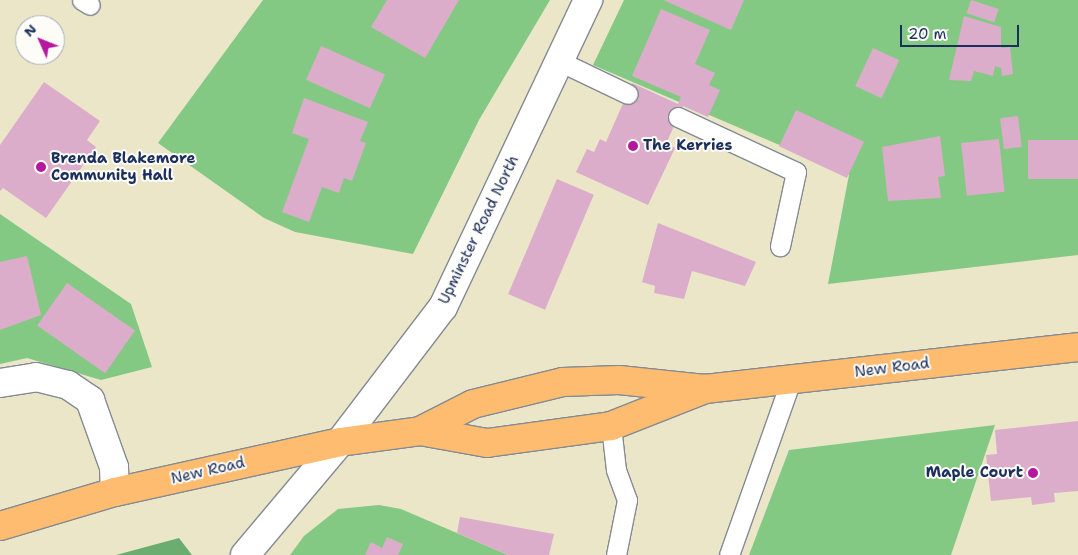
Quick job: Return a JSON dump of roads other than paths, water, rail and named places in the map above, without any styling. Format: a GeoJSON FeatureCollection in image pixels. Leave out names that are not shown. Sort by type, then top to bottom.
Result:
{"type":"FeatureCollection","features":[{"type":"Feature","properties":{"kind":"main road","name":"New Road"},"geometry":{"type":"LineString","coordinates":[[420,431],[473,404],[563,382],[619,380],[705,389],[1078,347]]}},
{"type":"Feature","properties":{"kind":"main road","name":"New Road"},"geometry":{"type":"LineString","coordinates":[[0,526],[115,492],[340,442],[420,431],[487,443],[611,426],[705,389]]}},
{"type":"Feature","properties":{"kind":"street","name":"Upminster Road North"},"geometry":{"type":"LineString","coordinates":[[246,555],[340,442],[443,307],[588,0]]}},
{"type":"Feature","properties":{"kind":"street"},"geometry":{"type":"LineString","coordinates":[[0,383],[36,377],[68,385],[90,400],[114,467],[115,492]]}},
{"type":"Feature","properties":{"kind":"lane"},"geometry":{"type":"LineString","coordinates":[[559,61],[628,94]]}},
{"type":"Feature","properties":{"kind":"lane"},"geometry":{"type":"LineString","coordinates":[[678,117],[796,172],[780,246]]}},
{"type":"Feature","properties":{"kind":"lane"},"geometry":{"type":"LineString","coordinates":[[729,555],[791,380]]}},
{"type":"Feature","properties":{"kind":"lane"},"geometry":{"type":"LineString","coordinates":[[611,426],[616,470],[627,500],[616,555]]}},
{"type":"Feature","properties":{"kind":"place","name":"The Kerries"},"geometry":{"type":"Point","coordinates":[633,146]}},
{"type":"Feature","properties":{"kind":"place","name":"Brenda Blakemore Community Hall"},"geometry":{"type":"Point","coordinates":[41,167]}},
{"type":"Feature","properties":{"kind":"place","name":"Maple Court"},"geometry":{"type":"Point","coordinates":[1033,473]}}]}
